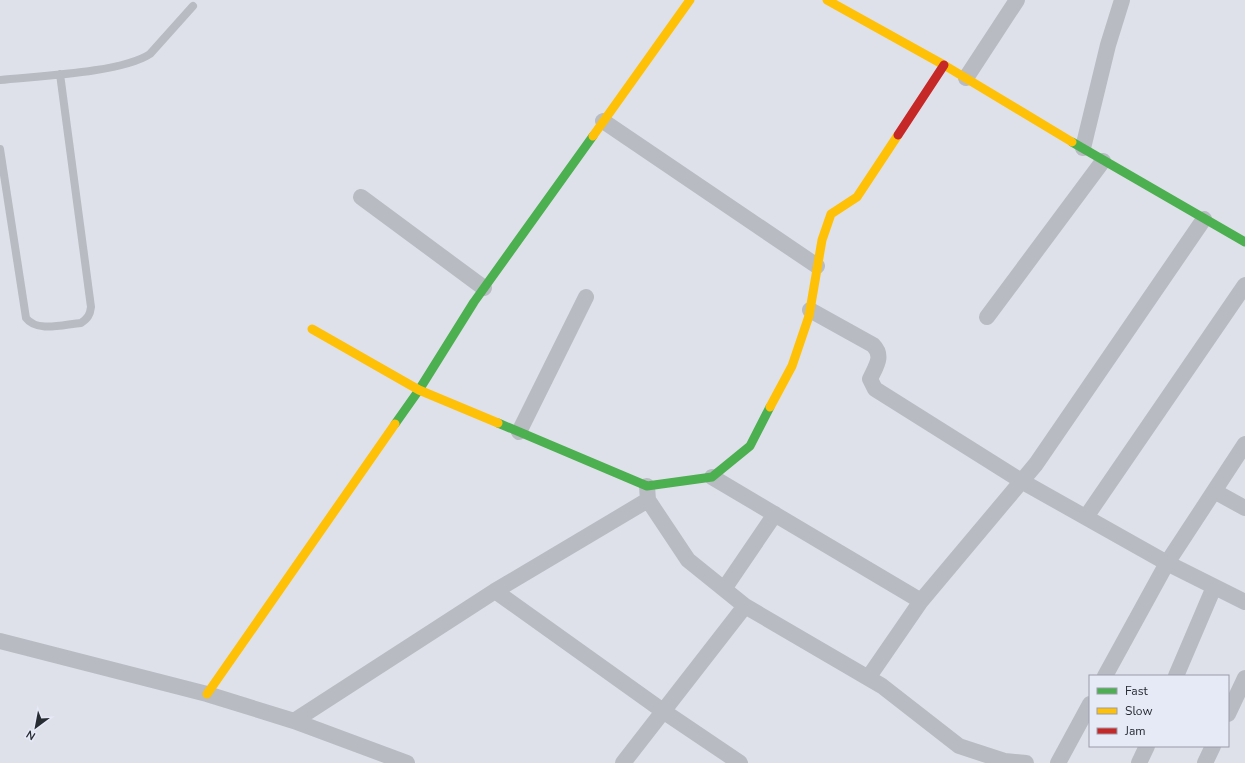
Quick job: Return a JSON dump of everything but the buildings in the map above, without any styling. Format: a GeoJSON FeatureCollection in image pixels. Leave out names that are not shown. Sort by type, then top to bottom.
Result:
{"type":"FeatureCollection","features":[{"type":"Feature","properties":{"kind":"street"},"geometry":{"type":"LineString","coordinates":[[207,694],[419,390],[484,288],[690,0]]}},
{"type":"Feature","properties":{"kind":"street"},"geometry":{"type":"LineString","coordinates":[[827,0],[944,65],[1103,161],[1245,242]]}},
{"type":"Feature","properties":{"kind":"street"},"geometry":{"type":"LineString","coordinates":[[966,78],[1017,0]]}},
{"type":"Feature","properties":{"kind":"street"},"geometry":{"type":"LineString","coordinates":[[1083,148],[1108,45],[1122,0]]}},
{"type":"Feature","properties":{"kind":"street"},"geometry":{"type":"LineString","coordinates":[[294,720],[648,493],[712,477],[750,446],[792,366],[810,310],[822,240],[831,214],[857,197],[944,65]]}},
{"type":"Feature","properties":{"kind":"street"},"geometry":{"type":"LineString","coordinates":[[603,121],[817,266]]}},
{"type":"Feature","properties":{"kind":"street"},"geometry":{"type":"LineString","coordinates":[[987,317],[1103,161]]}},
{"type":"Feature","properties":{"kind":"street"},"geometry":{"type":"LineString","coordinates":[[361,197],[484,288]]}},
{"type":"Feature","properties":{"kind":"street"},"geometry":{"type":"LineString","coordinates":[[868,678],[921,601],[1023,482],[1204,219]]}},
{"type":"Feature","properties":{"kind":"street"},"geometry":{"type":"LineString","coordinates":[[1086,517],[1245,285]]}},
{"type":"Feature","properties":{"kind":"street"},"geometry":{"type":"LineString","coordinates":[[519,432],[586,297]]}},
{"type":"Feature","properties":{"kind":"street"},"geometry":{"type":"LineString","coordinates":[[810,310],[873,345],[877,349],[880,356],[879,361],[870,378],[871,384],[875,389],[1023,482],[1167,563],[1245,602]]}},
{"type":"Feature","properties":{"kind":"street"},"geometry":{"type":"LineString","coordinates":[[312,329],[419,390],[519,432],[648,493],[688,560],[745,606],[882,686],[960,746],[1005,761],[1026,763]]}},
{"type":"Feature","properties":{"kind":"street"},"geometry":{"type":"LineString","coordinates":[[1106,675],[1167,563],[1245,444]]}},
{"type":"Feature","properties":{"kind":"street"},"geometry":{"type":"LineString","coordinates":[[712,477],[921,601]]}},
{"type":"Feature","properties":{"kind":"street"},"geometry":{"type":"LineString","coordinates":[[1214,491],[1245,508]]}},
{"type":"Feature","properties":{"kind":"street"},"geometry":{"type":"LineString","coordinates":[[724,589],[775,514]]}},
{"type":"Feature","properties":{"kind":"street"},"geometry":{"type":"LineString","coordinates":[[1176,675],[1214,587]]}},
{"type":"Feature","properties":{"kind":"street"},"geometry":{"type":"LineString","coordinates":[[495,591],[663,711],[740,763]]}},
{"type":"Feature","properties":{"kind":"street"},"geometry":{"type":"LineString","coordinates":[[623,763],[745,606]]}},
{"type":"Feature","properties":{"kind":"street"},"geometry":{"type":"LineString","coordinates":[[0,641],[207,694],[294,720],[406,763]]}},
{"type":"Feature","properties":{"kind":"street"},"geometry":{"type":"LineString","coordinates":[[1229,712],[1245,678]]}},
{"type":"Feature","properties":{"kind":"street"},"geometry":{"type":"LineString","coordinates":[[1058,763],[1089,706]]}},
{"type":"Feature","properties":{"kind":"street"},"geometry":{"type":"LineString","coordinates":[[1139,763],[1147,747]]}},
{"type":"Feature","properties":{"kind":"street"},"geometry":{"type":"LineString","coordinates":[[1205,763],[1213,747]]}},
{"type":"Feature","properties":{"kind":"lane"},"geometry":{"type":"LineString","coordinates":[[0,80],[96,70],[146,56],[193,6]]}},
{"type":"Feature","properties":{"kind":"lane"},"geometry":{"type":"LineString","coordinates":[[0,149],[26,318],[29,322],[40,327],[81,323],[87,319],[91,307],[60,74]]}},
{"type":"Feature","properties":{"kind":"traffic: fast"},"geometry":{"type":"LineString","coordinates":[[395,424],[419,390],[474,302],[593,136]]}},
{"type":"Feature","properties":{"kind":"traffic: fast"},"geometry":{"type":"LineString","coordinates":[[1072,142],[1245,242]]}},
{"type":"Feature","properties":{"kind":"traffic: fast"},"geometry":{"type":"LineString","coordinates":[[498,423],[647,486],[712,477],[750,446],[770,407]]}},
{"type":"Feature","properties":{"kind":"traffic: slow"},"geometry":{"type":"LineString","coordinates":[[593,136],[690,0]]}},
{"type":"Feature","properties":{"kind":"traffic: slow"},"geometry":{"type":"LineString","coordinates":[[827,0],[944,65],[1072,142]]}},
{"type":"Feature","properties":{"kind":"traffic: slow"},"geometry":{"type":"LineString","coordinates":[[770,407],[792,366],[809,316],[822,240],[831,214],[857,197],[898,135]]}},
{"type":"Feature","properties":{"kind":"traffic: slow"},"geometry":{"type":"LineString","coordinates":[[312,329],[419,390],[498,423]]}},
{"type":"Feature","properties":{"kind":"traffic: slow"},"geometry":{"type":"LineString","coordinates":[[207,694],[395,424]]}},
{"type":"Feature","properties":{"kind":"traffic: jam"},"geometry":{"type":"LineString","coordinates":[[898,135],[944,65]]}}]}
